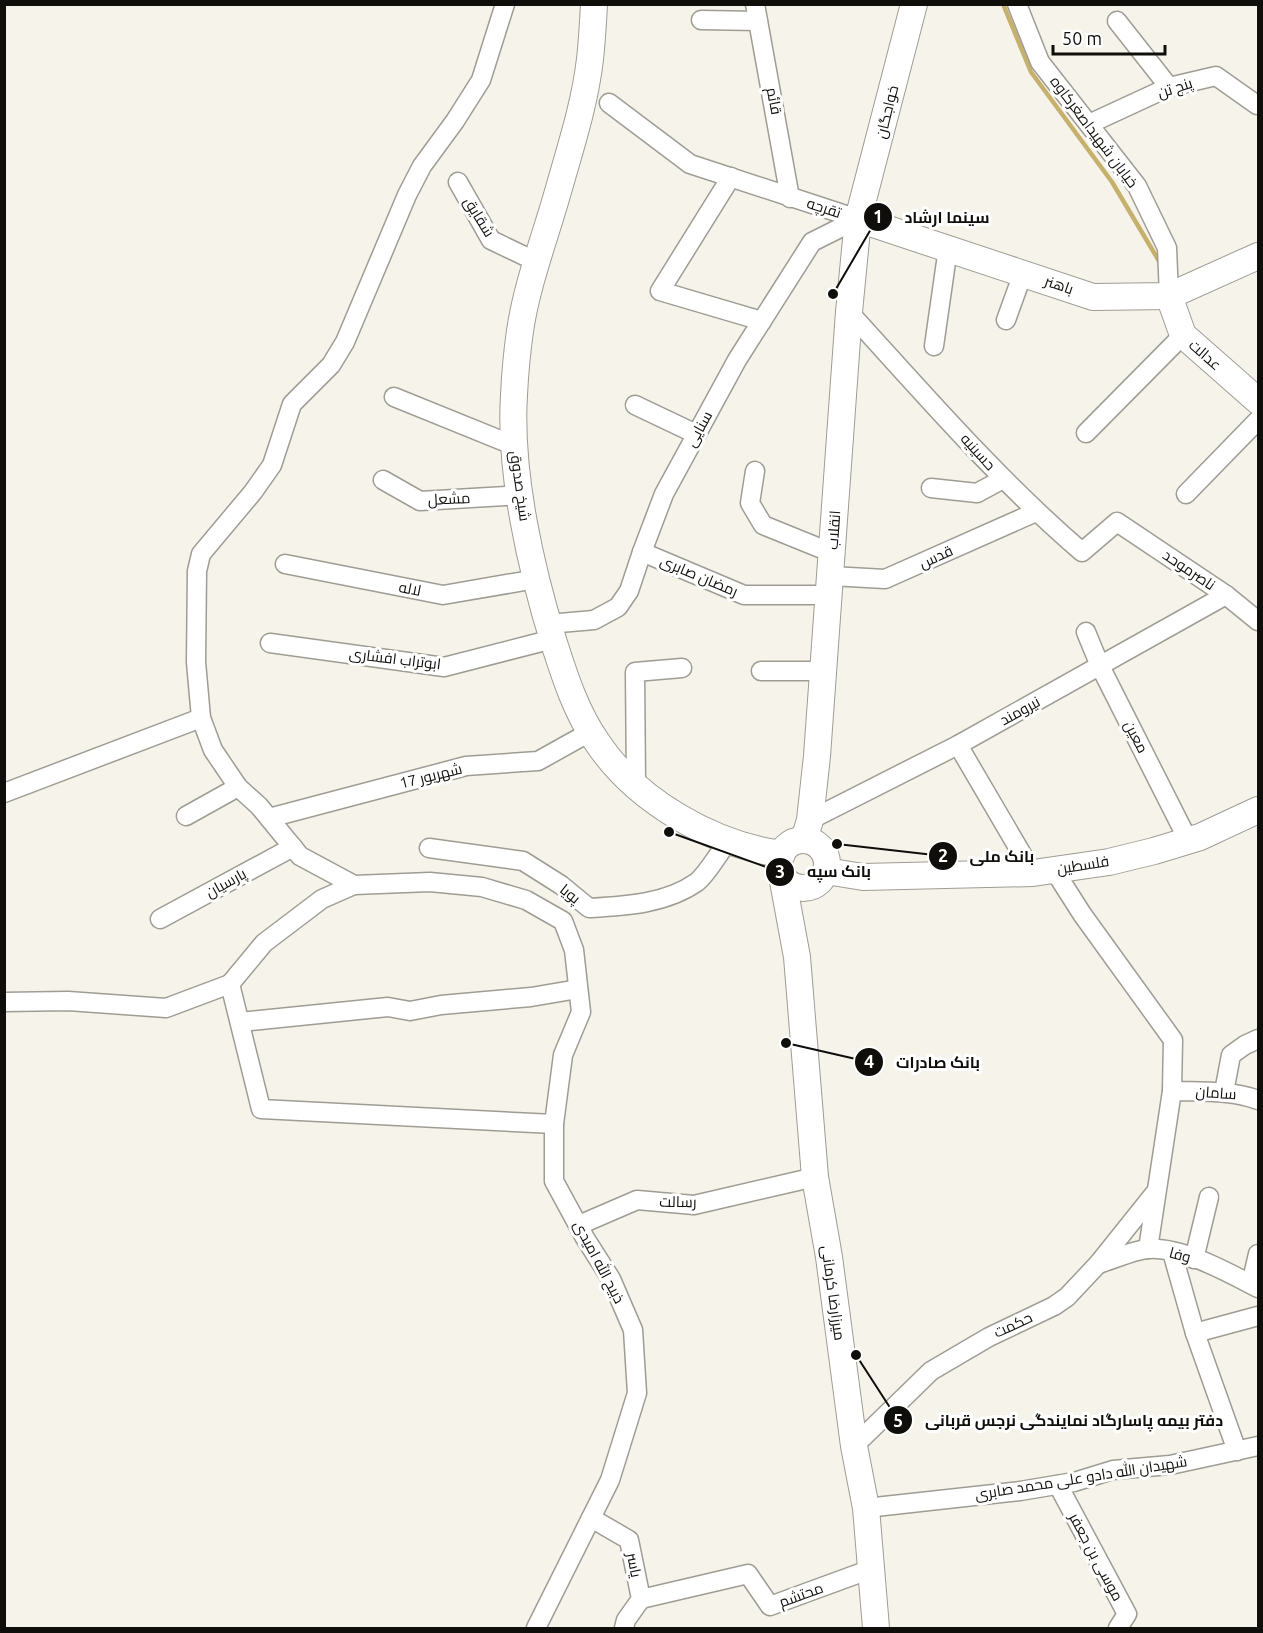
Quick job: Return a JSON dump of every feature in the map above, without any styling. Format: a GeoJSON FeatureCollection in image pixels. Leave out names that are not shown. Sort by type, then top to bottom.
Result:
{"type":"FeatureCollection","features":[{"type":"Feature","properties":{"kind":"main road","name":"شیخ صدوق"},"geometry":{"type":"LineString","coordinates":[[594,4],[590,60],[575,132],[537,262],[521,328],[516,367],[513,397],[515,446],[530,554],[536,579],[565,678],[590,732],[636,785],[682,819],[704,832],[765,852],[782,865],[794,886],[818,879]]}},
{"type":"Feature","properties":{"kind":"main road","name":"خواجگان"},"geometry":{"type":"LineString","coordinates":[[858,219],[914,4]]}},
{"type":"Feature","properties":{"kind":"main road","name":"باهنر"},"geometry":{"type":"LineString","coordinates":[[858,219],[1093,297],[1169,296],[1258,256]]}},
{"type":"Feature","properties":{"kind":"main road","name":"انقلاب"},"geometry":{"type":"LineString","coordinates":[[807,830],[823,671],[858,219]]}},
{"type":"Feature","properties":{"kind":"main road","name":"عدالت"},"geometry":{"type":"LineString","coordinates":[[1169,296],[1183,335],[1258,401]]}},
{"type":"Feature","properties":{"kind":"main road","name":"فلسطین"},"geometry":{"type":"LineString","coordinates":[[818,879],[1043,871],[1109,862],[1188,840],[1258,810]]}},
{"type":"Feature","properties":{"kind":"main road"},"geometry":{"type":"LineString","coordinates":[[807,830],[826,857],[796,957],[782,865],[791,844],[807,830]]}},
{"type":"Feature","properties":{"kind":"main road","name":"میرزارضا کرمانی"},"geometry":{"type":"LineString","coordinates":[[796,957],[815,1177],[829,1257],[854,1446],[866,1508],[876,1629]]}},
{"type":"Feature","properties":{"kind":"street"},"geometry":{"type":"LineString","coordinates":[[354,885],[300,856],[269,818],[238,787],[213,750],[201,718],[196,662],[197,571],[201,554],[253,492],[272,465],[292,404],[332,365],[345,342],[406,195],[422,166],[481,80],[506,4]]}},
{"type":"Feature","properties":{"kind":"street","name":"خیابان شهیداصغرکاوه"},"geometry":{"type":"LineString","coordinates":[[1017,4],[1040,62],[1137,186],[1167,248],[1169,296]]}},
{"type":"Feature","properties":{"kind":"street"},"geometry":{"type":"LineString","coordinates":[[701,20],[760,12]]}},
{"type":"Feature","properties":{"kind":"street","name":"قائم"},"geometry":{"type":"LineString","coordinates":[[760,12],[790,198]]}},
{"type":"Feature","properties":{"kind":"street"},"geometry":{"type":"LineString","coordinates":[[1117,21],[1169,87]]}},
{"type":"Feature","properties":{"kind":"street","name":"پنج تن"},"geometry":{"type":"LineString","coordinates":[[1089,124],[1169,87],[1216,76],[1257,105]]}},
{"type":"Feature","properties":{"kind":"street"},"geometry":{"type":"LineString","coordinates":[[609,103],[690,164],[790,198]]}},
{"type":"Feature","properties":{"kind":"street"},"geometry":{"type":"LineString","coordinates":[[731,177],[660,291],[762,321]]}},
{"type":"Feature","properties":{"kind":"street","name":"شقایق"},"geometry":{"type":"LineString","coordinates":[[458,182],[491,240],[537,262]]}},
{"type":"Feature","properties":{"kind":"street","name":"تقرچه"},"geometry":{"type":"LineString","coordinates":[[790,198],[858,219]]}},
{"type":"Feature","properties":{"kind":"street","name":"سنایی"},"geometry":{"type":"LineString","coordinates":[[550,632],[594,620],[618,607],[629,591],[664,494],[737,360],[812,242],[858,219]]}},
{"type":"Feature","properties":{"kind":"street"},"geometry":{"type":"LineString","coordinates":[[934,346],[948,248]]}},
{"type":"Feature","properties":{"kind":"street"},"geometry":{"type":"LineString","coordinates":[[1006,320],[1023,273]]}},
{"type":"Feature","properties":{"kind":"street","name":"حسینیه"},"geometry":{"type":"LineString","coordinates":[[849,312],[1003,479],[1036,512],[1082,552],[1117,522]]}},
{"type":"Feature","properties":{"kind":"street"},"geometry":{"type":"LineString","coordinates":[[1086,433],[1183,335]]}},
{"type":"Feature","properties":{"kind":"street"},"geometry":{"type":"LineString","coordinates":[[394,397],[515,446]]}},
{"type":"Feature","properties":{"kind":"street"},"geometry":{"type":"LineString","coordinates":[[635,405],[696,434]]}},
{"type":"Feature","properties":{"kind":"street"},"geometry":{"type":"LineString","coordinates":[[1186,494],[1258,420]]}},
{"type":"Feature","properties":{"kind":"street"},"geometry":{"type":"LineString","coordinates":[[755,471],[750,503],[763,525],[831,575]]}},
{"type":"Feature","properties":{"kind":"street"},"geometry":{"type":"LineString","coordinates":[[931,488],[977,493],[1003,479]]}},
{"type":"Feature","properties":{"kind":"street","name":"مشعل"},"geometry":{"type":"LineString","coordinates":[[383,480],[420,501],[521,495]]}},
{"type":"Feature","properties":{"kind":"street","name":"قدس"},"geometry":{"type":"LineString","coordinates":[[831,575],[885,579],[1036,512]]}},
{"type":"Feature","properties":{"kind":"street","name":"ناصرموحد"},"geometry":{"type":"LineString","coordinates":[[1117,522],[1226,595],[1258,621]]}},
{"type":"Feature","properties":{"kind":"street","name":"رمضان صابری"},"geometry":{"type":"LineString","coordinates":[[642,552],[744,595],[831,575]]}},
{"type":"Feature","properties":{"kind":"street","name":"لاله"},"geometry":{"type":"LineString","coordinates":[[285,564],[442,595],[536,579]]}},
{"type":"Feature","properties":{"kind":"street","name":"نیرومند"},"geometry":{"type":"LineString","coordinates":[[807,830],[1226,595]]}},
{"type":"Feature","properties":{"kind":"street","name":"ابوتراب افشاری"},"geometry":{"type":"LineString","coordinates":[[270,643],[444,667],[550,632]]}},
{"type":"Feature","properties":{"kind":"street","name":"معین"},"geometry":{"type":"LineString","coordinates":[[1086,632],[1100,666],[1188,840]]}},
{"type":"Feature","properties":{"kind":"street"},"geometry":{"type":"LineString","coordinates":[[636,785],[635,672],[682,668]]}},
{"type":"Feature","properties":{"kind":"street"},"geometry":{"type":"LineString","coordinates":[[760,671],[823,671]]}},
{"type":"Feature","properties":{"kind":"street"},"geometry":{"type":"LineString","coordinates":[[4,792],[201,718]]}},
{"type":"Feature","properties":{"kind":"street","name":"17 شهریور"},"geometry":{"type":"LineString","coordinates":[[269,818],[465,766],[538,761],[590,732]]}},
{"type":"Feature","properties":{"kind":"street","name":"حکمت"},"geometry":{"type":"LineString","coordinates":[[958,745],[1043,871],[1082,914],[1173,1040],[1173,1091],[1148,1249]]}},
{"type":"Feature","properties":{"kind":"street"},"geometry":{"type":"LineString","coordinates":[[186,816],[238,787]]}},
{"type":"Feature","properties":{"kind":"street","name":"پویا"},"geometry":{"type":"LineString","coordinates":[[429,848],[523,861],[561,885],[589,908],[624,906],[670,897],[698,881],[729,841]]}},
{"type":"Feature","properties":{"kind":"street","name":"پارسیان"},"geometry":{"type":"LineString","coordinates":[[160,919],[293,847]]}},
{"type":"Feature","properties":{"kind":"street","name":"ذبیح الله امیدی"},"geometry":{"type":"LineString","coordinates":[[354,885],[430,882],[482,887],[526,900],[563,921],[573,950],[581,1012],[563,1055],[554,1124],[554,1181],[611,1279],[633,1330],[637,1393],[610,1480],[536,1629]]}},
{"type":"Feature","properties":{"kind":"street"},"geometry":{"type":"LineString","coordinates":[[4,1002],[68,1000],[165,1008],[230,984],[264,943],[322,899],[354,885]]}},
{"type":"Feature","properties":{"kind":"street"},"geometry":{"type":"LineString","coordinates":[[230,984],[261,1109],[554,1124]]}},
{"type":"Feature","properties":{"kind":"street"},"geometry":{"type":"LineString","coordinates":[[240,1022],[388,1007],[410,1011],[441,1005],[531,997],[578,989]]}},
{"type":"Feature","properties":{"kind":"street"},"geometry":{"type":"LineString","coordinates":[[1224,1092],[1231,1055],[1258,1039]]}},
{"type":"Feature","properties":{"kind":"street","name":"سامان"},"geometry":{"type":"LineString","coordinates":[[1173,1091],[1224,1092],[1247,1095],[1258,1100]]}},
{"type":"Feature","properties":{"kind":"street","name":"رسالت"},"geometry":{"type":"LineString","coordinates":[[579,1225],[638,1200],[694,1205],[815,1177]]}},
{"type":"Feature","properties":{"kind":"street","name":"حکمت"},"geometry":{"type":"LineString","coordinates":[[854,1446],[931,1371],[989,1337],[1054,1306],[1067,1297],[1098,1264],[1157,1190]]}},
{"type":"Feature","properties":{"kind":"street"},"geometry":{"type":"LineString","coordinates":[[1194,1259],[1209,1197]]}},
{"type":"Feature","properties":{"kind":"street","name":"وفا"},"geometry":{"type":"LineString","coordinates":[[1098,1264],[1148,1249],[1172,1252],[1213,1265],[1255,1286]]}},
{"type":"Feature","properties":{"kind":"street"},"geometry":{"type":"LineString","coordinates":[[1172,1252],[1196,1333],[1237,1451]]}},
{"type":"Feature","properties":{"kind":"street"},"geometry":{"type":"LineString","coordinates":[[1255,1286],[1258,1254]]}},
{"type":"Feature","properties":{"kind":"street"},"geometry":{"type":"LineString","coordinates":[[1196,1333],[1258,1316]]}},
{"type":"Feature","properties":{"kind":"street","name":"شهیدان الله دادو علی محمد صابری"},"geometry":{"type":"LineString","coordinates":[[866,1508],[1058,1485],[1113,1470],[1170,1465],[1258,1446]]}},
{"type":"Feature","properties":{"kind":"street","name":"موسی بن جعفر"},"geometry":{"type":"LineString","coordinates":[[1058,1485],[1127,1614],[1118,1629]]}},
{"type":"Feature","properties":{"kind":"street","name":"یاسر"},"geometry":{"type":"LineString","coordinates":[[591,1518],[629,1540],[640,1599],[626,1620],[624,1629]]}},
{"type":"Feature","properties":{"kind":"street","name":"محتشم"},"geometry":{"type":"LineString","coordinates":[[640,1599],[748,1574],[770,1606],[871,1569]]}},
{"type":"Feature","properties":{"kind":"waterway"},"geometry":{"type":"LineString","coordinates":[[1003,4],[1031,72],[1112,182],[1159,261]]}},
{"type":"Feature","properties":{"kind":"place","name":"سینما ارشاد"},"geometry":{"type":"Point","coordinates":[833,294]}},
{"type":"Feature","properties":{"kind":"place","name":"بانک سپه"},"geometry":{"type":"Point","coordinates":[669,832]}},
{"type":"Feature","properties":{"kind":"place","name":"بانک ملی"},"geometry":{"type":"Point","coordinates":[837,844]}},
{"type":"Feature","properties":{"kind":"place","name":"بانک صادرات"},"geometry":{"type":"Point","coordinates":[786,1043]}},
{"type":"Feature","properties":{"kind":"place","name":"دفتر بیمه پاسارگاد نمایندگی نرجس قربانی"},"geometry":{"type":"Point","coordinates":[856,1355]}}]}
